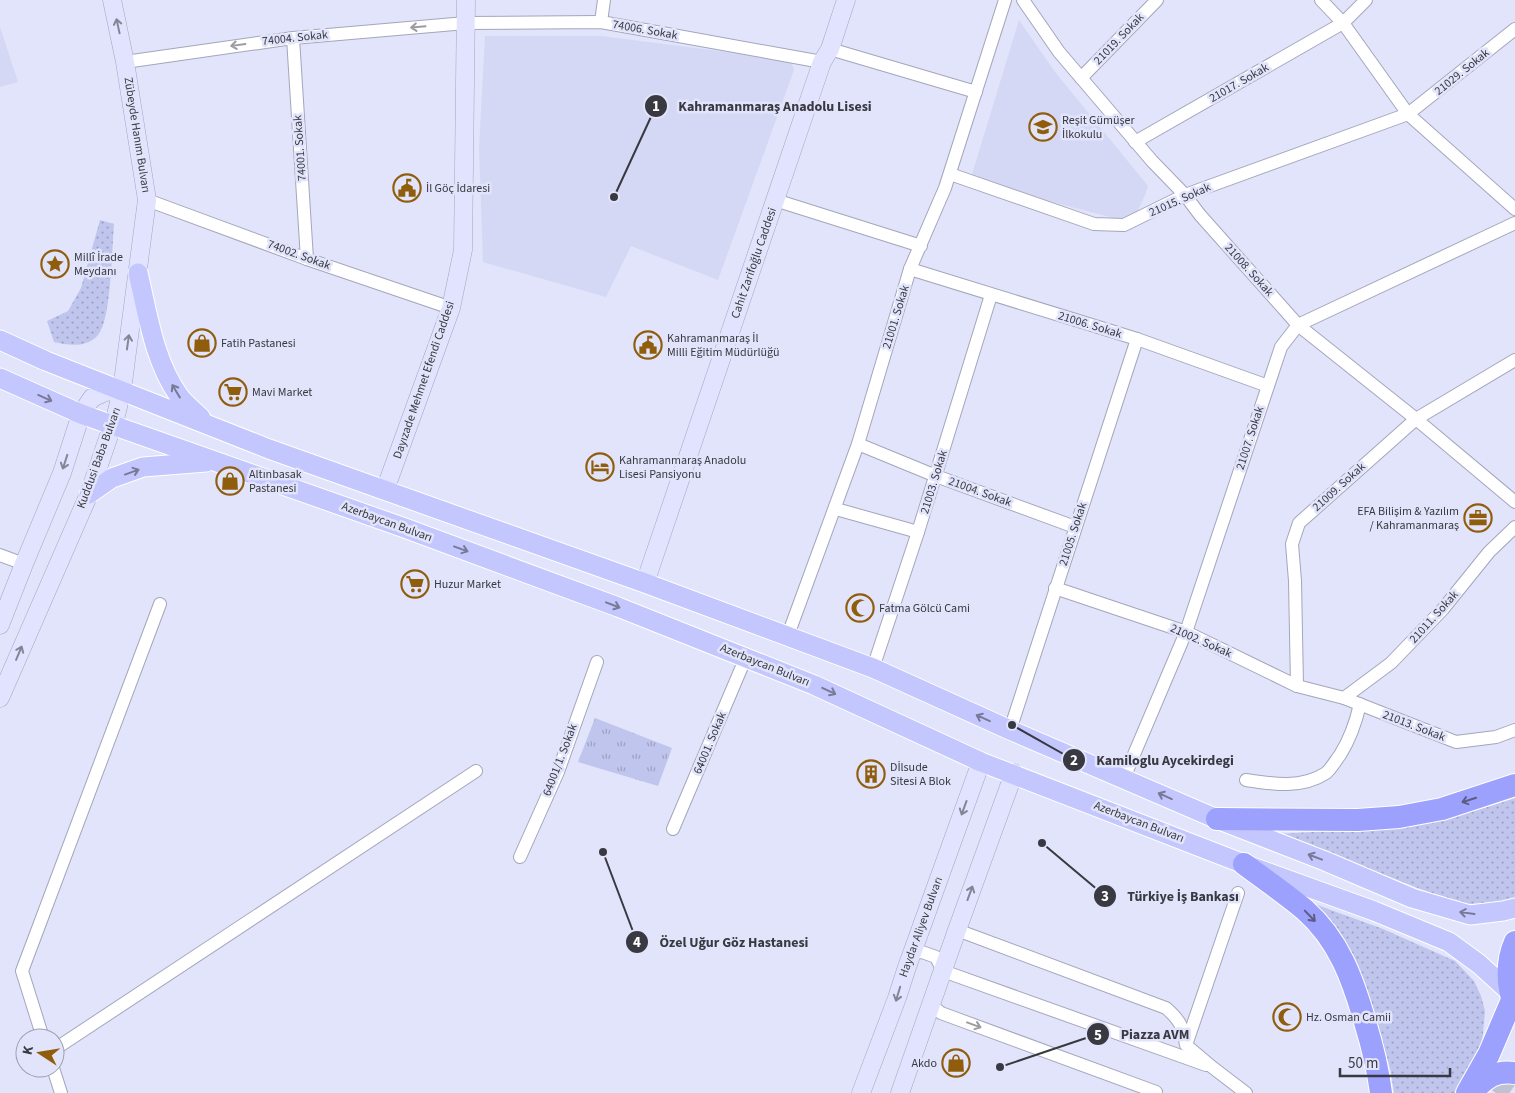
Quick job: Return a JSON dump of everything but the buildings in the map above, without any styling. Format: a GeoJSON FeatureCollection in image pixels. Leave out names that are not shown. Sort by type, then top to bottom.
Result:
{"type":"FeatureCollection","features":[{"type":"Feature","properties":{"kind":"highway"},"geometry":{"type":"LineString","coordinates":[[1217,819],[1348,820],[1399,817],[1442,809],[1515,785]]}},
{"type":"Feature","properties":{"kind":"highway"},"geometry":{"type":"LineString","coordinates":[[1244,864],[1305,910],[1334,944],[1344,961],[1357,994],[1371,1041],[1381,1093]]}},
{"type":"Feature","properties":{"kind":"highway"},"geometry":{"type":"LineString","coordinates":[[1467,1093],[1488,1054],[1513,1000],[1509,977],[1510,961],[1515,942]]}},
{"type":"Feature","properties":{"kind":"highway"},"geometry":{"type":"LineString","coordinates":[[1471,1093],[1487,1078],[1496,1073],[1515,1073]]}},
{"type":"Feature","properties":{"kind":"main road","name":"Zübeyde Hanım Bulvarı"},"geometry":{"type":"LineString","coordinates":[[112,0],[125,62],[147,200],[122,390]]}},
{"type":"Feature","properties":{"kind":"main road","name":"Dayızade Mehmet Efendi Caddesi"},"geometry":{"type":"LineString","coordinates":[[385,490],[451,308],[464,250],[466,0]]}},
{"type":"Feature","properties":{"kind":"main road","name":"Cahit Zarifoğlu Caddesi"},"geometry":{"type":"LineString","coordinates":[[645,583],[775,200],[846,0]]}},
{"type":"Feature","properties":{"kind":"main road"},"geometry":{"type":"LineString","coordinates":[[138,273],[154,340],[166,375],[180,398],[210,425]]}},
{"type":"Feature","properties":{"kind":"main road"},"geometry":{"type":"LineString","coordinates":[[0,340],[46,361],[268,449],[645,583],[873,668],[1010,730],[1217,819],[1325,861],[1412,898],[1470,915],[1515,908]]}},
{"type":"Feature","properties":{"kind":"main road","name":"Azerbaycan Bulvarı"},"geometry":{"type":"LineString","coordinates":[[0,378],[81,414],[412,530],[618,607],[814,685],[981,762],[1014,773],[1244,864],[1374,911],[1449,942],[1479,964],[1513,1000]]}},
{"type":"Feature","properties":{"kind":"main road","name":"Kuddusi Baba Bulvarı"},"geometry":{"type":"LineString","coordinates":[[0,626],[62,473],[81,414],[92,398],[105,392],[122,390],[88,494],[0,698]]}},
{"type":"Feature","properties":{"kind":"main road"},"geometry":{"type":"LineString","coordinates":[[88,494],[112,478],[143,467],[215,462]]}},
{"type":"Feature","properties":{"kind":"main road","name":"Haydar Aliyev Bulvarı"},"geometry":{"type":"LineString","coordinates":[[861,1093],[894,1007],[981,762]]}},
{"type":"Feature","properties":{"kind":"main road"},"geometry":{"type":"LineString","coordinates":[[900,1093],[1014,773]]}},
{"type":"Feature","properties":{"kind":"street"},"geometry":{"type":"LineString","coordinates":[[601,22],[604,0]]}},
{"type":"Feature","properties":{"kind":"street","name":"21001. Sokak"},"geometry":{"type":"LineString","coordinates":[[788,635],[836,509],[858,444],[910,269],[946,188],[1005,0]]}},
{"type":"Feature","properties":{"kind":"street","name":"21008. Sokak"},"geometry":{"type":"LineString","coordinates":[[1023,0],[1059,52],[1135,142],[1185,195],[1200,215],[1298,325],[1416,419],[1515,502]]}},
{"type":"Feature","properties":{"kind":"street","name":"21019. Sokak"},"geometry":{"type":"LineString","coordinates":[[1081,78],[1157,0]]}},
{"type":"Feature","properties":{"kind":"street"},"geometry":{"type":"LineString","coordinates":[[1321,0],[1343,23],[1408,114],[1515,209]]}},
{"type":"Feature","properties":{"kind":"street","name":"21017. Sokak"},"geometry":{"type":"LineString","coordinates":[[1135,142],[1343,23],[1366,0]]}},
{"type":"Feature","properties":{"kind":"street","name":"74006. Sokak"},"geometry":{"type":"LineString","coordinates":[[466,23],[601,22],[826,56],[976,92]]}},
{"type":"Feature","properties":{"kind":"street","name":"74004. Sokak"},"geometry":{"type":"LineString","coordinates":[[125,62],[293,38],[466,23]]}},
{"type":"Feature","properties":{"kind":"street","name":"21029. Sokak"},"geometry":{"type":"LineString","coordinates":[[1408,114],[1515,29]]}},
{"type":"Feature","properties":{"kind":"street","name":"74001. Sokak"},"geometry":{"type":"LineString","coordinates":[[293,38],[307,259]]}},
{"type":"Feature","properties":{"kind":"street","name":"21015. Sokak"},"geometry":{"type":"LineString","coordinates":[[950,174],[1094,224],[1124,225],[1185,195],[1408,114]]}},
{"type":"Feature","properties":{"kind":"street","name":"74002. Sokak"},"geometry":{"type":"LineString","coordinates":[[147,200],[307,259],[451,308]]}},
{"type":"Feature","properties":{"kind":"street"},"geometry":{"type":"LineString","coordinates":[[775,200],[921,246]]}},
{"type":"Feature","properties":{"kind":"street","name":"21007. Sokak"},"geometry":{"type":"LineString","coordinates":[[1124,778],[1186,632],[1281,347],[1298,325],[1515,223]]}},
{"type":"Feature","properties":{"kind":"street","name":"21006. Sokak"},"geometry":{"type":"LineString","coordinates":[[910,269],[1137,339],[1268,386]]}},
{"type":"Feature","properties":{"kind":"street","name":"21003. Sokak"},"geometry":{"type":"LineString","coordinates":[[873,668],[936,476],[991,295]]}},
{"type":"Feature","properties":{"kind":"street","name":"21005. Sokak"},"geometry":{"type":"LineString","coordinates":[[1010,730],[1137,339]]}},
{"type":"Feature","properties":{"kind":"street","name":"21009. Sokak"},"geometry":{"type":"LineString","coordinates":[[1297,686],[1295,581],[1292,544],[1299,523],[1416,419],[1515,360]]}},
{"type":"Feature","properties":{"kind":"street","name":"21004. Sokak"},"geometry":{"type":"LineString","coordinates":[[858,444],[936,476],[1076,527]]}},
{"type":"Feature","properties":{"kind":"street"},"geometry":{"type":"LineString","coordinates":[[836,509],[918,532]]}},
{"type":"Feature","properties":{"kind":"street","name":"21011. Sokak"},"geometry":{"type":"LineString","coordinates":[[1344,698],[1392,663],[1443,610],[1489,552],[1515,526]]}},
{"type":"Feature","properties":{"kind":"street"},"geometry":{"type":"LineString","coordinates":[[0,555],[24,564]]}},
{"type":"Feature","properties":{"kind":"street","name":"21002. Sokak"},"geometry":{"type":"LineString","coordinates":[[1055,588],[1186,632],[1297,686],[1344,698]]}},
{"type":"Feature","properties":{"kind":"street"},"geometry":{"type":"LineString","coordinates":[[40,1028],[22,971],[160,604]]}},
{"type":"Feature","properties":{"kind":"street","name":"64001. Sokak"},"geometry":{"type":"LineString","coordinates":[[673,830],[746,657]]}},
{"type":"Feature","properties":{"kind":"street","name":"64001/1. Sokak"},"geometry":{"type":"LineString","coordinates":[[520,857],[558,772],[597,662]]}},
{"type":"Feature","properties":{"kind":"street","name":"21013. Sokak"},"geometry":{"type":"LineString","coordinates":[[1344,698],[1456,742],[1496,737],[1515,730]]}},
{"type":"Feature","properties":{"kind":"street"},"geometry":{"type":"LineString","coordinates":[[1246,780],[1275,785],[1294,784],[1312,780],[1327,772],[1346,746],[1360,704]]}},
{"type":"Feature","properties":{"kind":"street"},"geometry":{"type":"LineString","coordinates":[[65,1042],[476,771]]}},
{"type":"Feature","properties":{"kind":"street"},"geometry":{"type":"LineString","coordinates":[[1186,1045],[1238,892]]}},
{"type":"Feature","properties":{"kind":"street"},"geometry":{"type":"LineString","coordinates":[[957,930],[1166,1008],[1176,1016],[1184,1030],[1186,1045],[1246,1093]]}},
{"type":"Feature","properties":{"kind":"street"},"geometry":{"type":"LineString","coordinates":[[912,953],[922,952],[936,957],[943,971],[1212,1067]]}},
{"type":"Feature","properties":{"kind":"street"},"geometry":{"type":"LineString","coordinates":[[931,1005],[941,1014],[1156,1092]]}},
{"type":"Feature","properties":{"kind":"street"},"geometry":{"type":"LineString","coordinates":[[56,1078],[61,1093]]}},
{"type":"Feature","properties":{"kind":"shaded area","name":"Reşit Gümüşer İlkokulu"},"geometry":{"type":"Polygon","coordinates":[[[1019,20],[1055,72],[1148,186],[1135,216],[1118,219],[970,181],[1019,20]]]}},
{"type":"Feature","properties":{"kind":"shaded area"},"geometry":{"type":"Polygon","coordinates":[[[0,27],[18,82],[0,87],[0,27]]]}},
{"type":"Feature","properties":{"kind":"shaded area"},"geometry":{"type":"Polygon","coordinates":[[[485,36],[601,36],[790,60],[794,70],[718,280],[631,246],[606,297],[483,262],[479,148],[485,36]]]}},
{"type":"Feature","properties":{"kind":"green space"},"geometry":{"type":"Polygon","coordinates":[[[100,220],[114,224],[109,296],[104,323],[100,332],[91,341],[73,345],[54,342],[47,321],[68,311],[81,288],[100,220]]]}},
{"type":"Feature","properties":{"kind":"green space"},"geometry":{"type":"Polygon","coordinates":[[[595,718],[672,748],[658,786],[578,762],[595,718]]]}},
{"type":"Feature","properties":{"kind":"green space"},"geometry":{"type":"Polygon","coordinates":[[[1515,798],[1515,899],[1508,902],[1467,904],[1428,892],[1280,834],[1407,825],[1454,816],[1515,798]]]}},
{"type":"Feature","properties":{"kind":"green space"},"geometry":{"type":"Polygon","coordinates":[[[1309,902],[1383,929],[1455,961],[1474,981],[1485,1011],[1482,1043],[1455,1093],[1394,1093],[1391,1072],[1375,1013],[1357,965],[1309,902]]]}},
{"type":"Feature","properties":{"kind":"tunnel"},"geometry":{"type":"LineString","coordinates":[[1496,1093],[1515,1066]]}},
{"type":"Feature","properties":{"kind":"place","name":"Reşit Gümüşer İlkokulu"},"geometry":{"type":"Point","coordinates":[1043,127]}},
{"type":"Feature","properties":{"kind":"place","name":"İl Göç İdaresi"},"geometry":{"type":"Point","coordinates":[407,188]}},
{"type":"Feature","properties":{"kind":"place","name":"Kahramanmaraş Anadolu Lisesi"},"geometry":{"type":"Point","coordinates":[614,197]}},
{"type":"Feature","properties":{"kind":"place","name":"Millî İrade Meydanı"},"geometry":{"type":"Point","coordinates":[55,264]}},
{"type":"Feature","properties":{"kind":"place","name":"Fatih Pastanesi"},"geometry":{"type":"Point","coordinates":[202,343]}},
{"type":"Feature","properties":{"kind":"place","name":"Kahramanmaraş İl Milli Eğitim Müdürlüğü"},"geometry":{"type":"Point","coordinates":[648,345]}},
{"type":"Feature","properties":{"kind":"place","name":"Mavi Market"},"geometry":{"type":"Point","coordinates":[233,392]}},
{"type":"Feature","properties":{"kind":"place","name":"Kahramanmaraş Anadolu Lisesi Pansiyonu"},"geometry":{"type":"Point","coordinates":[600,467]}},
{"type":"Feature","properties":{"kind":"place","name":"Altınbasak Pastanesi"},"geometry":{"type":"Point","coordinates":[230,481]}},
{"type":"Feature","properties":{"kind":"place","name":"EFA Bilişim & Yazılım / Kahramanmaraş"},"geometry":{"type":"Point","coordinates":[1478,518]}},
{"type":"Feature","properties":{"kind":"place","name":"Huzur Market"},"geometry":{"type":"Point","coordinates":[415,584]}},
{"type":"Feature","properties":{"kind":"place","name":"Fatma Gölcü Cami"},"geometry":{"type":"Point","coordinates":[860,608]}},
{"type":"Feature","properties":{"kind":"place","name":"Kamiloglu Aycekirdegi"},"geometry":{"type":"Point","coordinates":[1012,725]}},
{"type":"Feature","properties":{"kind":"place","name":"Dİlsude Sitesi A Blok"},"geometry":{"type":"Point","coordinates":[871,774]}},
{"type":"Feature","properties":{"kind":"place","name":"Türkiye İş Bankası"},"geometry":{"type":"Point","coordinates":[1042,843]}},
{"type":"Feature","properties":{"kind":"place","name":"Özel Uğur Göz Hastanesi"},"geometry":{"type":"Point","coordinates":[603,852]}},
{"type":"Feature","properties":{"kind":"place","name":"Hz. Osman Camii"},"geometry":{"type":"Point","coordinates":[1287,1017]}},
{"type":"Feature","properties":{"kind":"place","name":"Akdo"},"geometry":{"type":"Point","coordinates":[956,1063]}},
{"type":"Feature","properties":{"kind":"place","name":"Piazza AVM"},"geometry":{"type":"Point","coordinates":[1000,1067]}}]}
